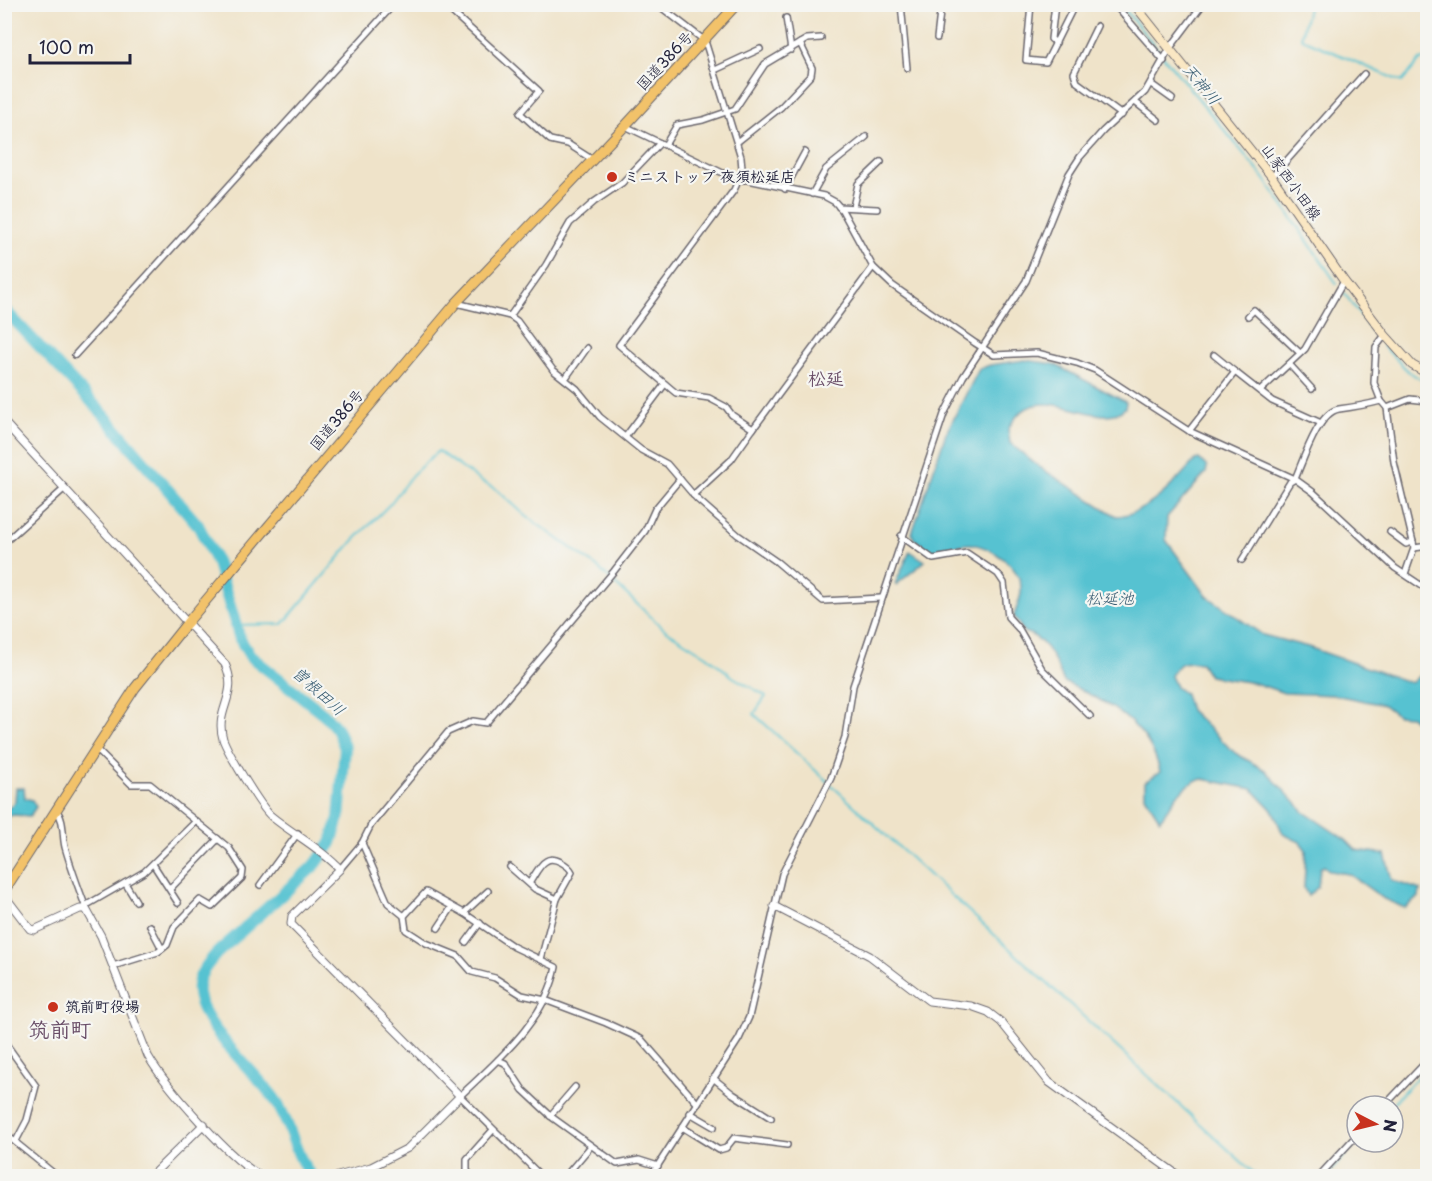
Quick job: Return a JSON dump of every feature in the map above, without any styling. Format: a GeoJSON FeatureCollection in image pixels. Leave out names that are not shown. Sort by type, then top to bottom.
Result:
{"type":"FeatureCollection","features":[{"type":"Feature","properties":{"kind":"highway","name":"国道386号"},"geometry":{"type":"LineString","coordinates":[[4,893],[135,688],[187,623],[456,303],[705,41],[736,5]]}},
{"type":"Feature","properties":{"kind":"main road","name":"山家西小田線"},"geometry":{"type":"LineString","coordinates":[[1134,4],[1272,177],[1344,281],[1385,335],[1412,365],[1428,374]]}},
{"type":"Feature","properties":{"kind":"street"},"geometry":{"type":"LineString","coordinates":[[75,355],[394,4]]}},
{"type":"Feature","properties":{"kind":"street"},"geometry":{"type":"LineString","coordinates":[[443,4],[539,91],[520,113],[550,140],[568,144],[593,160]]}},
{"type":"Feature","properties":{"kind":"street"},"geometry":{"type":"LineString","coordinates":[[657,4],[705,41],[737,142],[741,179],[619,345],[665,384],[686,397],[709,398],[753,429]]}},
{"type":"Feature","properties":{"kind":"street"},"geometry":{"type":"LineString","coordinates":[[902,4],[906,69]]}},
{"type":"Feature","properties":{"kind":"street"},"geometry":{"type":"LineString","coordinates":[[936,38],[941,4]]}},
{"type":"Feature","properties":{"kind":"street"},"geometry":{"type":"LineString","coordinates":[[1031,4],[1026,60],[1046,62],[1075,4]]}},
{"type":"Feature","properties":{"kind":"street"},"geometry":{"type":"LineString","coordinates":[[1055,4],[1051,39],[1056,43]]}},
{"type":"Feature","properties":{"kind":"street"},"geometry":{"type":"LineString","coordinates":[[1114,4],[1164,61]]}},
{"type":"Feature","properties":{"kind":"street"},"geometry":{"type":"LineString","coordinates":[[651,1176],[749,1017],[782,874],[831,778],[845,736],[853,686],[901,536],[944,414],[963,377],[1026,280],[1068,174],[1080,157],[1151,84],[1170,48],[1203,4]]}},
{"type":"Feature","properties":{"kind":"street"},"geometry":{"type":"LineString","coordinates":[[786,18],[791,50]]}},
{"type":"Feature","properties":{"kind":"street"},"geometry":{"type":"LineString","coordinates":[[1097,26],[1074,73],[1077,82],[1122,115]]}},
{"type":"Feature","properties":{"kind":"street"},"geometry":{"type":"LineString","coordinates":[[510,316],[546,265],[570,223],[594,202],[622,183],[662,144],[677,125],[728,112],[741,103],[765,64],[807,39],[820,38]]}},
{"type":"Feature","properties":{"kind":"street"},"geometry":{"type":"LineString","coordinates":[[737,142],[781,107],[811,75],[812,68],[800,43]]}},
{"type":"Feature","properties":{"kind":"street"},"geometry":{"type":"LineString","coordinates":[[715,70],[760,49]]}},
{"type":"Feature","properties":{"kind":"street"},"geometry":{"type":"LineString","coordinates":[[1272,177],[1364,74]]}},
{"type":"Feature","properties":{"kind":"street"},"geometry":{"type":"LineString","coordinates":[[1151,84],[1172,99]]}},
{"type":"Feature","properties":{"kind":"street"},"geometry":{"type":"LineString","coordinates":[[1135,102],[1158,120]]}},
{"type":"Feature","properties":{"kind":"street"},"geometry":{"type":"LineString","coordinates":[[625,126],[741,179],[824,196],[839,207],[873,267],[892,285],[994,355],[1037,353],[1095,370],[1189,431],[1295,479],[1313,492],[1367,544],[1428,590]]}},
{"type":"Feature","properties":{"kind":"street"},"geometry":{"type":"LineString","coordinates":[[812,194],[826,169],[866,137]]}},
{"type":"Feature","properties":{"kind":"street"},"geometry":{"type":"LineString","coordinates":[[785,189],[805,152]]}},
{"type":"Feature","properties":{"kind":"street"},"geometry":{"type":"LineString","coordinates":[[853,207],[858,184],[881,162]]}},
{"type":"Feature","properties":{"kind":"street"},"geometry":{"type":"LineString","coordinates":[[839,207],[877,209]]}},
{"type":"Feature","properties":{"kind":"street"},"geometry":{"type":"LineString","coordinates":[[693,495],[731,460],[873,267]]}},
{"type":"Feature","properties":{"kind":"street"},"geometry":{"type":"LineString","coordinates":[[1260,391],[1300,353],[1344,281]]}},
{"type":"Feature","properties":{"kind":"street"},"geometry":{"type":"LineString","coordinates":[[456,303],[510,316],[530,336],[554,370],[589,400],[600,417],[641,450],[667,464],[693,495],[738,535],[788,571],[815,596],[823,601],[881,598]]}},
{"type":"Feature","properties":{"kind":"street"},"geometry":{"type":"LineString","coordinates":[[1248,316],[1254,310],[1300,353]]}},
{"type":"Feature","properties":{"kind":"street"},"geometry":{"type":"LineString","coordinates":[[1385,335],[1376,347],[1374,383],[1381,401],[1387,408],[1394,462],[1414,545],[1405,574]]}},
{"type":"Feature","properties":{"kind":"street"},"geometry":{"type":"LineString","coordinates":[[565,379],[587,348]]}},
{"type":"Feature","properties":{"kind":"street"},"geometry":{"type":"LineString","coordinates":[[1214,355],[1280,405],[1321,423]]}},
{"type":"Feature","properties":{"kind":"street"},"geometry":{"type":"LineString","coordinates":[[1289,364],[1312,389]]}},
{"type":"Feature","properties":{"kind":"street"},"geometry":{"type":"LineString","coordinates":[[1189,431],[1235,372]]}},
{"type":"Feature","properties":{"kind":"street"},"geometry":{"type":"LineString","coordinates":[[626,436],[665,384]]}},
{"type":"Feature","properties":{"kind":"street"},"geometry":{"type":"LineString","coordinates":[[1387,408],[1410,399],[1428,401]]}},
{"type":"Feature","properties":{"kind":"street"},"geometry":{"type":"LineString","coordinates":[[1242,560],[1290,482],[1295,479],[1321,423],[1339,409],[1360,408],[1381,401]]}},
{"type":"Feature","properties":{"kind":"street"},"geometry":{"type":"LineString","coordinates":[[4,422],[225,664],[230,675],[231,686],[221,724],[229,751],[270,815],[321,850],[338,866]]}},
{"type":"Feature","properties":{"kind":"street"},"geometry":{"type":"LineString","coordinates":[[541,1176],[291,924],[292,916],[362,843],[371,825],[448,732],[473,721],[486,723],[614,571],[645,531],[655,509],[680,479]]}},
{"type":"Feature","properties":{"kind":"street"},"geometry":{"type":"LineString","coordinates":[[4,543],[65,488]]}},
{"type":"Feature","properties":{"kind":"street"},"geometry":{"type":"LineString","coordinates":[[1390,532],[1406,544],[1428,546]]}},
{"type":"Feature","properties":{"kind":"street"},"geometry":{"type":"LineString","coordinates":[[901,536],[933,559],[967,553],[998,574],[1004,583],[1008,618],[1019,629],[1042,669],[1090,716]]}},
{"type":"Feature","properties":{"kind":"street"},"geometry":{"type":"LineString","coordinates":[[95,748],[131,784],[150,784],[219,839],[229,848],[243,870],[242,878],[212,907],[200,900],[174,927],[162,949],[150,957],[113,966]]}},
{"type":"Feature","properties":{"kind":"street"},"geometry":{"type":"LineString","coordinates":[[57,810],[61,816],[64,843],[73,876],[113,966],[148,1056],[158,1073],[204,1124],[244,1164],[262,1176]]}},
{"type":"Feature","properties":{"kind":"street"},"geometry":{"type":"LineString","coordinates":[[4,893],[34,930],[86,908],[125,883],[153,864],[195,822]]}},
{"type":"Feature","properties":{"kind":"street"},"geometry":{"type":"LineString","coordinates":[[260,885],[297,833]]}},
{"type":"Feature","properties":{"kind":"street"},"geometry":{"type":"LineString","coordinates":[[170,889],[219,839]]}},
{"type":"Feature","properties":{"kind":"street"},"geometry":{"type":"LineString","coordinates":[[362,843],[388,903],[404,916],[406,930],[426,944],[458,956],[472,972],[495,978],[522,995],[545,1000],[641,1039],[697,1102]]}},
{"type":"Feature","properties":{"kind":"street"},"geometry":{"type":"LineString","coordinates":[[530,882],[550,859],[568,865],[572,872],[557,899],[541,960]]}},
{"type":"Feature","properties":{"kind":"street"},"geometry":{"type":"LineString","coordinates":[[153,864],[178,903]]}},
{"type":"Feature","properties":{"kind":"street"},"geometry":{"type":"LineString","coordinates":[[510,867],[530,882],[535,889],[557,899]]}},
{"type":"Feature","properties":{"kind":"street"},"geometry":{"type":"LineString","coordinates":[[125,883],[136,901]]}},
{"type":"Feature","properties":{"kind":"street"},"geometry":{"type":"LineString","coordinates":[[464,913],[488,891]]}},
{"type":"Feature","properties":{"kind":"street"},"geometry":{"type":"LineString","coordinates":[[339,1176],[371,1167],[408,1148],[498,1060],[522,1033],[553,984],[556,967],[514,947],[464,913],[423,892],[404,916]]}},
{"type":"Feature","properties":{"kind":"street"},"geometry":{"type":"LineString","coordinates":[[774,906],[870,956],[929,1000],[971,1006],[987,1012],[1001,1022],[1049,1082],[1179,1176]]}},
{"type":"Feature","properties":{"kind":"street"},"geometry":{"type":"LineString","coordinates":[[438,928],[452,907]]}},
{"type":"Feature","properties":{"kind":"street"},"geometry":{"type":"LineString","coordinates":[[466,942],[480,923]]}},
{"type":"Feature","properties":{"kind":"street"},"geometry":{"type":"LineString","coordinates":[[150,926],[162,949]]}},
{"type":"Feature","properties":{"kind":"street"},"geometry":{"type":"LineString","coordinates":[[4,1041],[36,1086],[27,1120],[16,1141]]}},
{"type":"Feature","properties":{"kind":"street"},"geometry":{"type":"LineString","coordinates":[[498,1060],[505,1063],[523,1090],[550,1116],[617,1164],[639,1160],[658,1166]]}},
{"type":"Feature","properties":{"kind":"street"},"geometry":{"type":"LineString","coordinates":[[1395,1094],[1428,1060]]}},
{"type":"Feature","properties":{"kind":"street"},"geometry":{"type":"LineString","coordinates":[[713,1078],[733,1094],[771,1118]]}},
{"type":"Feature","properties":{"kind":"street"},"geometry":{"type":"LineString","coordinates":[[550,1116],[575,1087]]}},
{"type":"Feature","properties":{"kind":"street"},"geometry":{"type":"LineString","coordinates":[[690,1113],[714,1127]]}},
{"type":"Feature","properties":{"kind":"street"},"geometry":{"type":"LineString","coordinates":[[151,1176],[204,1124]]}},
{"type":"Feature","properties":{"kind":"street"},"geometry":{"type":"LineString","coordinates":[[682,1127],[719,1150],[726,1148],[734,1138],[787,1145]]}},
{"type":"Feature","properties":{"kind":"street"},"geometry":{"type":"LineString","coordinates":[[472,1176],[467,1171],[467,1159],[494,1130]]}},
{"type":"Feature","properties":{"kind":"street"},"geometry":{"type":"LineString","coordinates":[[5,1136],[16,1141],[57,1176]]}},
{"type":"Feature","properties":{"kind":"street"},"geometry":{"type":"LineString","coordinates":[[568,1173],[591,1146]]}},
{"type":"Feature","properties":{"kind":"street"},"geometry":{"type":"LineString","coordinates":[[1319,1176],[1345,1148]]}},
{"type":"Feature","properties":{"kind":"water","name":"松延池"},"geometry":{"type":"Polygon","coordinates":[[[1025,360],[1054,364],[1126,402],[1125,408],[1113,414],[1099,415],[1050,404],[1034,405],[1020,413],[1008,430],[1010,443],[1039,467],[1116,516],[1139,510],[1149,504],[1169,488],[1195,460],[1199,459],[1207,467],[1206,473],[1167,517],[1166,540],[1207,596],[1263,635],[1308,647],[1411,683],[1427,669],[1427,735],[1411,716],[1397,715],[1384,705],[1335,695],[1284,693],[1255,683],[1209,676],[1201,663],[1183,663],[1171,676],[1176,687],[1185,694],[1190,710],[1235,753],[1265,770],[1304,812],[1346,840],[1356,850],[1385,854],[1392,880],[1420,890],[1419,897],[1405,908],[1384,899],[1349,874],[1330,871],[1324,866],[1320,868],[1318,887],[1308,896],[1304,888],[1306,850],[1300,842],[1283,834],[1273,811],[1252,789],[1203,779],[1194,781],[1178,794],[1160,820],[1145,796],[1145,782],[1160,772],[1147,740],[1136,727],[1110,706],[1064,682],[1044,645],[1032,635],[1024,632],[1014,616],[1020,599],[1020,581],[1010,565],[996,553],[979,546],[961,545],[934,553],[914,539],[912,533],[946,433],[979,369],[990,365],[1025,360]]]}},
{"type":"Feature","properties":{"kind":"water"},"geometry":{"type":"Polygon","coordinates":[[[910,551],[925,561],[896,585],[895,584],[910,551]]]}},
{"type":"Feature","properties":{"kind":"water"},"geometry":{"type":"Polygon","coordinates":[[[16,788],[24,788],[25,798],[32,800],[36,807],[30,816],[12,815],[5,818],[5,811],[15,802],[16,788]]]}},
{"type":"Feature","properties":{"kind":"waterway","name":"天神川"},"geometry":{"type":"LineString","coordinates":[[1120,4],[1264,178],[1337,284]]}},
{"type":"Feature","properties":{"kind":"waterway"},"geometry":{"type":"LineString","coordinates":[[1309,4],[1301,37],[1303,39],[1402,82],[1420,60],[1428,58]]}},
{"type":"Feature","properties":{"kind":"waterway"},"geometry":{"type":"LineString","coordinates":[[1344,293],[1377,337]]}},
{"type":"Feature","properties":{"kind":"waterway","name":"曽根田川"},"geometry":{"type":"LineString","coordinates":[[4,309],[104,415],[198,525],[217,563],[240,639],[250,656],[324,714],[337,729],[345,748],[339,818],[331,843],[316,864],[216,954],[202,972],[198,985],[199,999],[205,1014],[227,1044],[274,1098],[300,1158],[311,1176]]}},
{"type":"Feature","properties":{"kind":"waterway"},"geometry":{"type":"LineString","coordinates":[[1383,346],[1410,373],[1428,383]]}},
{"type":"Feature","properties":{"kind":"waterway"},"geometry":{"type":"LineString","coordinates":[[235,625],[283,624],[354,540],[390,504],[412,475],[438,451],[482,482],[496,489],[526,516],[596,566],[664,629],[707,656],[733,677],[766,696],[754,714],[1257,1176]]}},
{"type":"Feature","properties":{"kind":"waterway"},"geometry":{"type":"LineString","coordinates":[[1401,1094],[1428,1066]]}},
{"type":"Feature","properties":{"kind":"waterway"},"geometry":{"type":"LineString","coordinates":[[1326,1176],[1346,1154]]}},
{"type":"Feature","properties":{"kind":"place","name":"ミニストップ 夜須松延店"},"geometry":{"type":"Point","coordinates":[612,177]}},
{"type":"Feature","properties":{"kind":"place","name":"筑前町役場"},"geometry":{"type":"Point","coordinates":[53,1007]}},
{"type":"Feature","properties":{"kind":"district","name":"松延"},"geometry":{"type":"Point","coordinates":[826,379]}},
{"type":"Feature","properties":{"kind":"district","name":"筑前町"},"geometry":{"type":"Point","coordinates":[60,1030]}}]}
